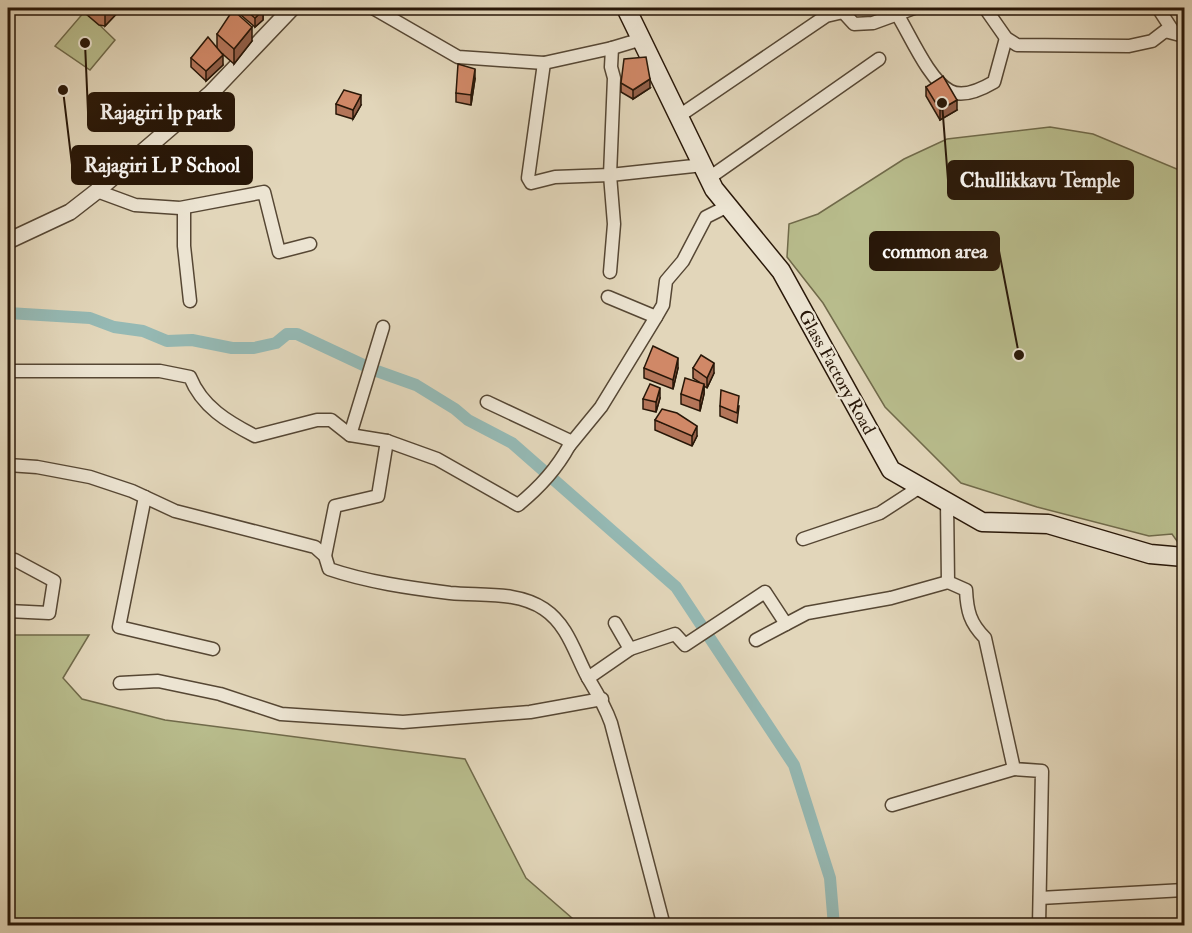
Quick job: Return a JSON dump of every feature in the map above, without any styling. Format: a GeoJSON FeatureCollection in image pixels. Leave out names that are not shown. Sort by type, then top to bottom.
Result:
{"type":"FeatureCollection","features":[{"type":"Feature","properties":{"kind":"main road","name":"Glass Factory Road"},"geometry":{"type":"LineString","coordinates":[[632,10],[642,39],[706,172],[728,206],[781,271],[891,470],[982,522],[1048,525],[1150,554],[1185,557]]}},
{"type":"Feature","properties":{"kind":"street"},"geometry":{"type":"LineString","coordinates":[[9,236],[70,212],[97,191],[211,93],[292,8]]}},
{"type":"Feature","properties":{"kind":"street"},"geometry":{"type":"LineString","coordinates":[[372,8],[452,55],[544,63],[642,39]]}},
{"type":"Feature","properties":{"kind":"street"},"geometry":{"type":"LineString","coordinates":[[679,116],[826,16],[843,12],[854,24],[873,23],[914,8]]}},
{"type":"Feature","properties":{"kind":"street"},"geometry":{"type":"LineString","coordinates":[[985,8],[1006,38],[1017,45],[1129,46],[1152,41],[1165,31],[1179,33]]}},
{"type":"Feature","properties":{"kind":"street"},"geometry":{"type":"LineString","coordinates":[[1158,8],[1179,33]]}},
{"type":"Feature","properties":{"kind":"street"},"geometry":{"type":"LineString","coordinates":[[897,14],[932,73],[951,92],[972,92],[994,82],[1006,38]]}},
{"type":"Feature","properties":{"kind":"street"},"geometry":{"type":"LineString","coordinates":[[610,273],[614,224],[610,175],[614,78],[611,67],[612,48]]}},
{"type":"Feature","properties":{"kind":"street"},"geometry":{"type":"LineString","coordinates":[[544,63],[528,178],[531,183],[555,177],[706,172],[879,59]]}},
{"type":"Feature","properties":{"kind":"street"},"geometry":{"type":"LineString","coordinates":[[97,191],[135,205],[184,208],[264,192],[279,252],[310,244]]}},
{"type":"Feature","properties":{"kind":"street"},"geometry":{"type":"LineString","coordinates":[[8,371],[160,370],[190,377],[196,391],[221,418],[255,436],[317,420],[332,420],[350,435],[387,441],[437,459],[518,505],[550,475],[569,446],[601,406],[663,305],[666,281],[683,261],[706,217],[728,206]]}},
{"type":"Feature","properties":{"kind":"street"},"geometry":{"type":"LineString","coordinates":[[184,208],[184,246],[190,301]]}},
{"type":"Feature","properties":{"kind":"street"},"geometry":{"type":"LineString","coordinates":[[608,297],[656,317]]}},
{"type":"Feature","properties":{"kind":"street"},"geometry":{"type":"LineString","coordinates":[[350,435],[383,327]]}},
{"type":"Feature","properties":{"kind":"street"},"geometry":{"type":"LineString","coordinates":[[487,402],[568,440],[569,446]]}},
{"type":"Feature","properties":{"kind":"street"},"geometry":{"type":"LineString","coordinates":[[387,441],[378,496],[335,506],[325,556],[328,569],[352,577],[451,593],[522,599],[545,610],[567,633],[588,678],[602,699],[611,723],[632,800],[640,843],[652,872],[664,926]]}},
{"type":"Feature","properties":{"kind":"street"},"geometry":{"type":"LineString","coordinates":[[8,465],[37,467],[90,477],[196,517],[315,547],[325,556]]}},
{"type":"Feature","properties":{"kind":"street"},"geometry":{"type":"LineString","coordinates":[[803,539],[880,513],[920,487]]}},
{"type":"Feature","properties":{"kind":"street"},"geometry":{"type":"LineString","coordinates":[[145,497],[119,627],[213,649]]}},
{"type":"Feature","properties":{"kind":"street"},"geometry":{"type":"LineString","coordinates":[[947,502],[948,582]]}},
{"type":"Feature","properties":{"kind":"street"},"geometry":{"type":"LineString","coordinates":[[8,611],[49,613],[54,581],[15,560]]}},
{"type":"Feature","properties":{"kind":"street"},"geometry":{"type":"LineString","coordinates":[[756,640],[807,613],[891,598],[948,582],[966,590],[968,613],[974,627],[985,638],[1014,769]]}},
{"type":"Feature","properties":{"kind":"street"},"geometry":{"type":"LineString","coordinates":[[588,678],[630,649],[675,634],[685,645],[765,592],[786,624]]}},
{"type":"Feature","properties":{"kind":"street"},"geometry":{"type":"LineString","coordinates":[[615,623],[630,649]]}},
{"type":"Feature","properties":{"kind":"street"},"geometry":{"type":"LineString","coordinates":[[120,683],[158,681],[220,694],[281,714],[404,722],[530,712],[602,699]]}},
{"type":"Feature","properties":{"kind":"street"},"geometry":{"type":"LineString","coordinates":[[892,805],[1014,769],[1042,771],[1039,926]]}},
{"type":"Feature","properties":{"kind":"street"},"geometry":{"type":"LineString","coordinates":[[1040,898],[1185,890]]}},
{"type":"Feature","properties":{"kind":"green space"},"geometry":{"type":"Polygon","coordinates":[[[85,11],[115,40],[90,70],[55,46],[85,11]]]}},
{"type":"Feature","properties":{"kind":"green space"},"geometry":{"type":"Polygon","coordinates":[[[1050,127],[1093,134],[1184,172],[1184,551],[1172,534],[1149,536],[1037,507],[961,483],[885,407],[823,303],[787,257],[789,224],[818,214],[904,159],[947,139],[1050,127]]]}},
{"type":"Feature","properties":{"kind":"green space"},"geometry":{"type":"Polygon","coordinates":[[[8,635],[89,635],[63,678],[82,699],[165,720],[465,759],[526,878],[580,925],[8,925],[8,635]]]}},
{"type":"Feature","properties":{"kind":"building"},"geometry":{"type":"Polygon","coordinates":[[[96,8],[109,8],[105,11],[96,8]]]}},
{"type":"Feature","properties":{"kind":"building"},"geometry":{"type":"Polygon","coordinates":[[[243,8],[260,8],[263,10],[255,18],[243,8]]]}},
{"type":"Feature","properties":{"kind":"building"},"geometry":{"type":"Polygon","coordinates":[[[233,10],[252,27],[234,49],[217,34],[233,10]]]}},
{"type":"Feature","properties":{"kind":"building"},"geometry":{"type":"Polygon","coordinates":[[[208,37],[223,55],[206,71],[191,58],[208,37]]]}},
{"type":"Feature","properties":{"kind":"building"},"geometry":{"type":"Polygon","coordinates":[[[646,57],[650,79],[633,90],[621,83],[624,59],[646,57]]]}},
{"type":"Feature","properties":{"kind":"building"},"geometry":{"type":"Polygon","coordinates":[[[458,64],[475,69],[471,95],[456,93],[458,64]]]}},
{"type":"Feature","properties":{"kind":"building"},"geometry":{"type":"Polygon","coordinates":[[[943,76],[957,100],[940,110],[926,87],[943,76]]]}},
{"type":"Feature","properties":{"kind":"building"},"geometry":{"type":"Polygon","coordinates":[[[344,90],[361,95],[353,110],[336,104],[344,90]]]}},
{"type":"Feature","properties":{"kind":"building"},"geometry":{"type":"Polygon","coordinates":[[[653,346],[678,358],[673,380],[644,368],[653,346]]]}},
{"type":"Feature","properties":{"kind":"building"},"geometry":{"type":"Polygon","coordinates":[[[701,355],[714,363],[707,378],[693,368],[701,355]]]}},
{"type":"Feature","properties":{"kind":"building"},"geometry":{"type":"Polygon","coordinates":[[[685,378],[704,384],[700,401],[681,394],[685,378]]]}},
{"type":"Feature","properties":{"kind":"building"},"geometry":{"type":"Polygon","coordinates":[[[650,384],[660,388],[656,402],[643,399],[650,384]]]}},
{"type":"Feature","properties":{"kind":"building"},"geometry":{"type":"Polygon","coordinates":[[[721,390],[739,396],[737,413],[720,406],[721,390]]]}},
{"type":"Feature","properties":{"kind":"building"},"geometry":{"type":"Polygon","coordinates":[[[662,409],[677,413],[697,426],[692,436],[655,420],[662,409]]]}},
{"type":"Feature","properties":{"kind":"waterway"},"geometry":{"type":"LineString","coordinates":[[8,313],[90,318],[114,327],[143,331],[167,341],[192,340],[232,348],[254,348],[276,343],[287,334],[297,334],[374,370],[416,385],[455,409],[468,420],[512,443],[676,587],[794,765],[830,878],[834,926]]}},
{"type":"Feature","properties":{"kind":"place","name":"Rajagiri lp park"},"geometry":{"type":"Point","coordinates":[85,43]}},
{"type":"Feature","properties":{"kind":"place","name":"Rajagiri L P School"},"geometry":{"type":"Point","coordinates":[63,90]}},
{"type":"Feature","properties":{"kind":"place","name":"Chullikkavu Temple"},"geometry":{"type":"Point","coordinates":[942,103]}},
{"type":"Feature","properties":{"kind":"place","name":"common area"},"geometry":{"type":"Point","coordinates":[1019,355]}}]}
